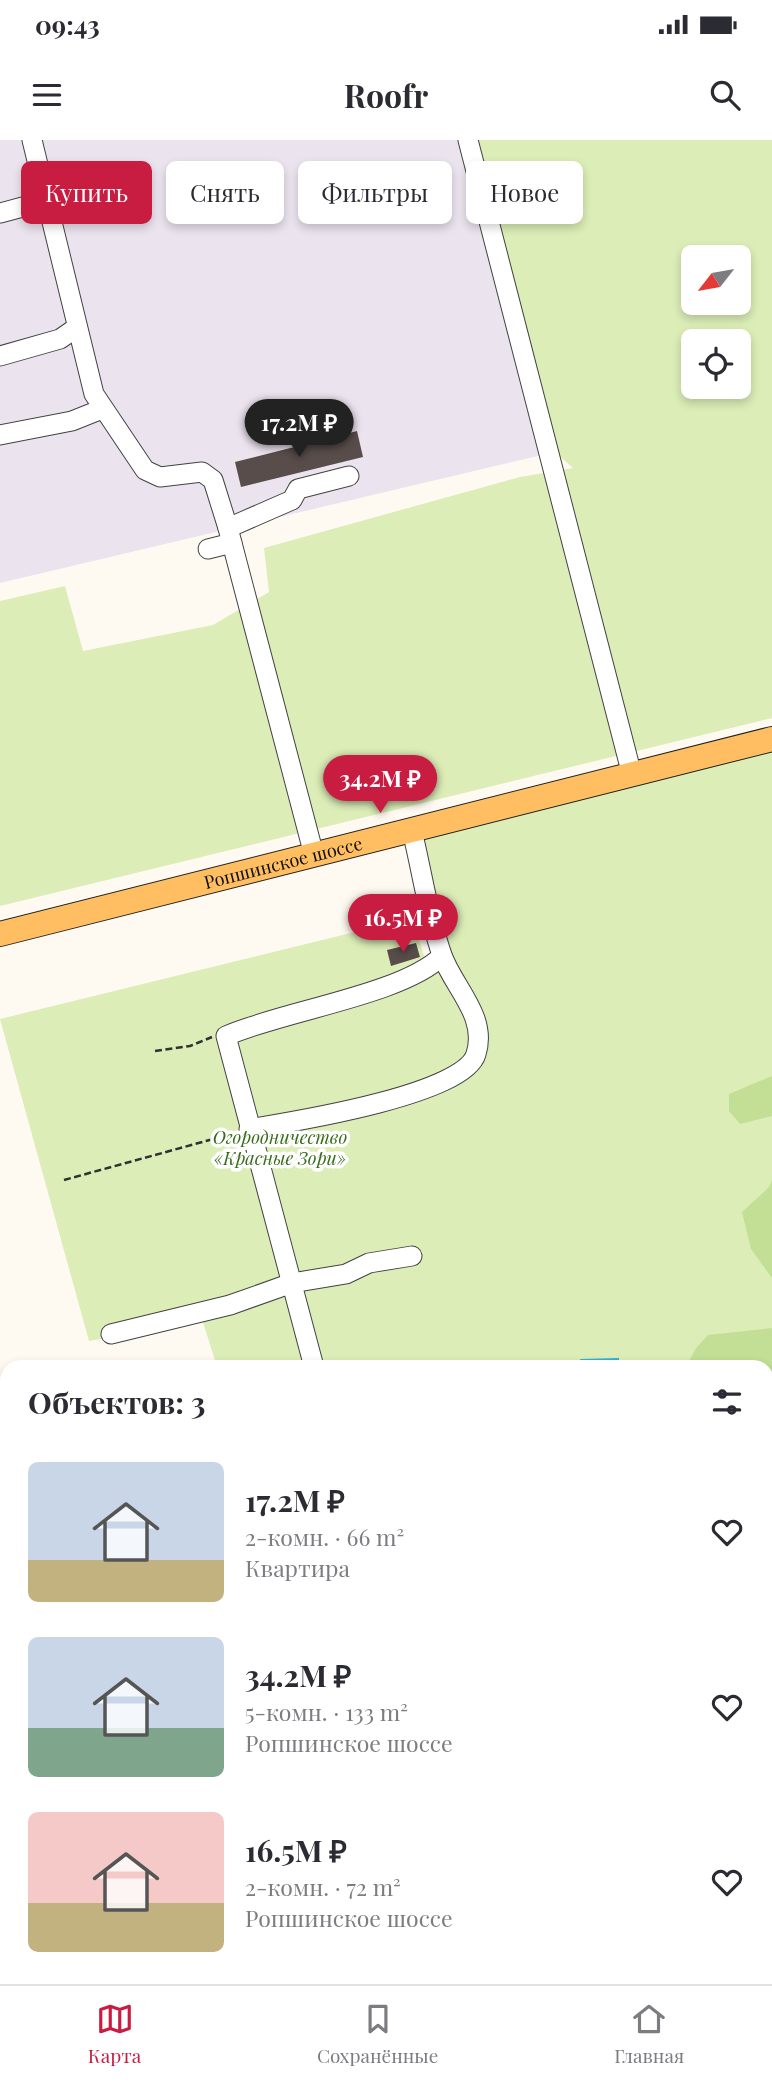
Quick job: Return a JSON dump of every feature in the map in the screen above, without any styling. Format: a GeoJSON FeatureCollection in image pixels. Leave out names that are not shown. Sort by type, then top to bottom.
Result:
{"type":"FeatureCollection","features":[{"type":"Feature","properties":{"kind":"main road","name":"Ропшинское шоссе"},"geometry":{"type":"LineString","coordinates":[[0,934],[772,740]]}},
{"type":"Feature","properties":{"kind":"street"},"geometry":{"type":"LineString","coordinates":[[32,140],[36,161]]}},
{"type":"Feature","properties":{"kind":"street"},"geometry":{"type":"LineString","coordinates":[[468,140],[632,775]]}},
{"type":"Feature","properties":{"kind":"street"},"geometry":{"type":"LineString","coordinates":[[0,213],[21,207]]}},
{"type":"Feature","properties":{"kind":"street"},"geometry":{"type":"LineString","coordinates":[[51,224],[89,379],[102,409],[145,470],[160,477],[194,472],[208,475],[212,480],[230,536],[314,855]]}},
{"type":"Feature","properties":{"kind":"street"},"geometry":{"type":"LineString","coordinates":[[0,356],[60,339],[76,328]]}},
{"type":"Feature","properties":{"kind":"street"},"geometry":{"type":"LineString","coordinates":[[0,435],[72,421],[102,409]]}},
{"type":"Feature","properties":{"kind":"street"},"geometry":{"type":"LineString","coordinates":[[208,549],[292,500],[298,489],[349,476]]}},
{"type":"Feature","properties":{"kind":"street"},"geometry":{"type":"LineString","coordinates":[[249,1129],[374,1107],[452,1078],[470,1065],[477,1052],[472,1007],[442,956],[412,831]]}},
{"type":"Feature","properties":{"kind":"street"},"geometry":{"type":"LineString","coordinates":[[312,1360],[226,1036],[388,985],[430,967],[442,956]]}},
{"type":"Feature","properties":{"kind":"street"},"geometry":{"type":"LineString","coordinates":[[111,1334],[230,1305],[292,1283],[346,1274],[369,1263],[412,1256]]}},
{"type":"Feature","properties":{"kind":"path"},"geometry":{"type":"LineString","coordinates":[[155,1051],[226,1036]]}},
{"type":"Feature","properties":{"kind":"path"},"geometry":{"type":"LineString","coordinates":[[64,1180],[249,1129]]}},
{"type":"Feature","properties":{"kind":"shaded area"},"geometry":{"type":"Polygon","coordinates":[[[0,140],[478,140],[483,161],[466,161],[466,224],[499,224],[555,452],[0,583],[0,140]]]}},
{"type":"Feature","properties":{"kind":"green space"},"geometry":{"type":"Polygon","coordinates":[[[478,140],[772,140],[772,718],[0,906],[0,601],[65,586],[83,651],[213,625],[269,592],[264,548],[520,477],[573,468],[555,452],[499,224],[583,224],[583,161],[483,161],[478,140]]]}},
{"type":"Feature","properties":{"kind":"green space","name":"Огородничество «Красные Зори»"},"geometry":{"type":"Polygon","coordinates":[[[772,748],[772,1360],[215,1360],[203,1322],[89,1341],[0,1019],[412,918],[430,974],[442,969],[411,838],[772,748]]]}},
{"type":"Feature","properties":{"kind":"green space"},"geometry":{"type":"Polygon","coordinates":[[[772,1076],[772,1116],[740,1124],[729,1111],[729,1094],[772,1076]]]}},
{"type":"Feature","properties":{"kind":"green space"},"geometry":{"type":"Polygon","coordinates":[[[772,1180],[772,1278],[751,1249],[742,1212],[769,1187],[772,1180]]]}},
{"type":"Feature","properties":{"kind":"green space"},"geometry":{"type":"Polygon","coordinates":[[[772,1328],[772,1360],[690,1360],[708,1335],[772,1328]]]}},
{"type":"Feature","properties":{"kind":"building"},"geometry":{"type":"Polygon","coordinates":[[[357,431],[363,457],[241,487],[235,462],[357,431]]]}},
{"type":"Feature","properties":{"kind":"building"},"geometry":{"type":"Polygon","coordinates":[[[416,943],[420,957],[391,966],[387,950],[416,943]]]}}]}
